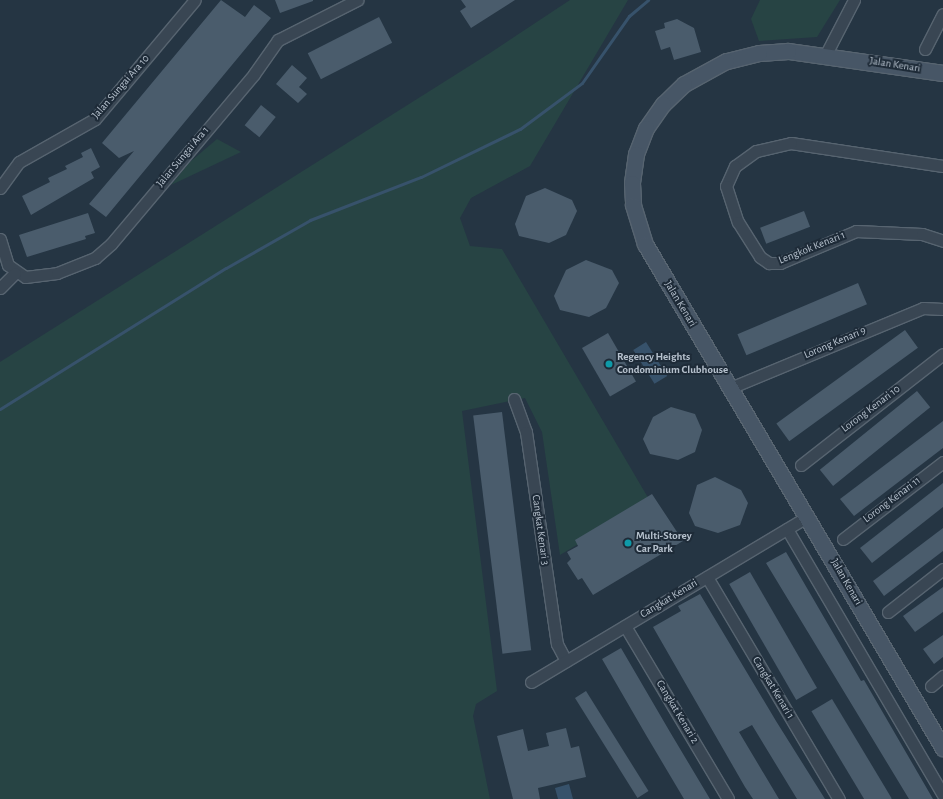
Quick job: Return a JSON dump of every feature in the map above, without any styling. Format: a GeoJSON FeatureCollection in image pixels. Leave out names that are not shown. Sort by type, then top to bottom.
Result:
{"type":"FeatureCollection","features":[{"type":"Feature","properties":{"kind":"street","name":"Jalan Sungai Ara 10"},"geometry":{"type":"LineString","coordinates":[[0,188],[19,162],[95,119],[195,0]]}},
{"type":"Feature","properties":{"kind":"street","name":"Jalan Sungai Ara 1"},"geometry":{"type":"LineString","coordinates":[[15,273],[25,277],[40,277],[95,258],[111,244],[254,74],[271,47],[288,34],[356,0]]}},
{"type":"Feature","properties":{"kind":"street"},"geometry":{"type":"LineString","coordinates":[[826,54],[854,0]]}},
{"type":"Feature","properties":{"kind":"street"},"geometry":{"type":"LineString","coordinates":[[925,49],[943,14]]}},
{"type":"Feature","properties":{"kind":"street","name":"Jalan Kenari"},"geometry":{"type":"LineString","coordinates":[[943,73],[826,54],[788,51],[759,53],[706,70],[663,104],[646,128],[636,154],[633,205],[644,244],[808,516],[943,748]]}},
{"type":"Feature","properties":{"kind":"street","name":"Lengkok Kenari 1"},"geometry":{"type":"LineString","coordinates":[[943,166],[791,143],[756,151],[735,166],[726,186],[738,222],[760,257],[769,263],[780,263],[856,231],[922,234],[943,241]]}},
{"type":"Feature","properties":{"kind":"street"},"geometry":{"type":"LineString","coordinates":[[0,239],[8,264],[15,273],[0,288]]}},
{"type":"Feature","properties":{"kind":"street","name":"Lorong Kenari 9"},"geometry":{"type":"LineString","coordinates":[[730,388],[923,308],[943,308]]}},
{"type":"Feature","properties":{"kind":"street","name":"Lorong Kenari 10"},"geometry":{"type":"LineString","coordinates":[[801,465],[943,354]]}},
{"type":"Feature","properties":{"kind":"street","name":"Cangkat Kenari 3"},"geometry":{"type":"LineString","coordinates":[[514,399],[526,432],[557,644],[566,661]]}},
{"type":"Feature","properties":{"kind":"street","name":"Lorong Kenari 11"},"geometry":{"type":"LineString","coordinates":[[844,539],[943,462]]}},
{"type":"Feature","properties":{"kind":"street","name":"Cangkat Kenari"},"geometry":{"type":"LineString","coordinates":[[531,682],[547,678],[566,661],[808,516]]}},
{"type":"Feature","properties":{"kind":"street"},"geometry":{"type":"LineString","coordinates":[[786,529],[943,794]]}},
{"type":"Feature","properties":{"kind":"street"},"geometry":{"type":"LineString","coordinates":[[888,612],[943,569]]}},
{"type":"Feature","properties":{"kind":"street","name":"Cangkat Kenari 1"},"geometry":{"type":"LineString","coordinates":[[707,577],[839,799]]}},
{"type":"Feature","properties":{"kind":"street","name":"Cangkat Kenari 2"},"geometry":{"type":"LineString","coordinates":[[625,626],[728,799]]}},
{"type":"Feature","properties":{"kind":"street"},"geometry":{"type":"LineString","coordinates":[[931,686],[943,676]]}},
{"type":"Feature","properties":{"kind":"green space"},"geometry":{"type":"Polygon","coordinates":[[[570,0],[628,0],[530,166],[471,198],[460,218],[470,246],[502,249],[650,501],[560,555],[542,432],[525,398],[462,411],[497,691],[476,704],[473,716],[490,799],[0,799],[0,362],[490,53],[570,0]]]}},
{"type":"Feature","properties":{"kind":"green space"},"geometry":{"type":"Polygon","coordinates":[[[760,0],[840,0],[817,37],[759,41],[751,19],[760,0]]]}},
{"type":"Feature","properties":{"kind":"green space"},"geometry":{"type":"Polygon","coordinates":[[[217,139],[241,152],[171,185],[190,162],[217,139]]]}},
{"type":"Feature","properties":{"kind":"water"},"geometry":{"type":"Polygon","coordinates":[[[646,342],[667,376],[654,384],[633,350],[646,342]]]}},
{"type":"Feature","properties":{"kind":"water"},"geometry":{"type":"Polygon","coordinates":[[[569,784],[573,799],[558,799],[555,788],[569,784]]]}},
{"type":"Feature","properties":{"kind":"building"},"geometry":{"type":"Polygon","coordinates":[[[221,0],[245,17],[254,5],[271,18],[106,217],[89,204],[134,151],[119,158],[102,143],[221,0]]]}},
{"type":"Feature","properties":{"kind":"building"},"geometry":{"type":"Polygon","coordinates":[[[275,0],[313,0],[313,1],[280,13],[275,0]]]}},
{"type":"Feature","properties":{"kind":"building"},"geometry":{"type":"Polygon","coordinates":[[[461,0],[515,0],[471,28],[460,11],[466,7],[461,0]]]}},
{"type":"Feature","properties":{"kind":"building"},"geometry":{"type":"Polygon","coordinates":[[[379,17],[392,43],[321,79],[308,53],[379,17]]]}},
{"type":"Feature","properties":{"kind":"building"},"geometry":{"type":"Polygon","coordinates":[[[677,19],[694,28],[701,52],[674,60],[670,47],[661,50],[655,31],[665,28],[664,23],[677,19]]]}},
{"type":"Feature","properties":{"kind":"building"},"geometry":{"type":"Polygon","coordinates":[[[292,65],[307,78],[299,87],[307,94],[298,103],[276,84],[292,65]]]}},
{"type":"Feature","properties":{"kind":"building"},"geometry":{"type":"Polygon","coordinates":[[[261,105],[276,117],[259,137],[245,125],[261,105]]]}},
{"type":"Feature","properties":{"kind":"building"},"geometry":{"type":"Polygon","coordinates":[[[91,148],[100,167],[91,172],[94,178],[31,215],[22,196],[50,182],[48,178],[67,169],[65,166],[83,157],[81,153],[91,148]]]}},
{"type":"Feature","properties":{"kind":"building"},"geometry":{"type":"Polygon","coordinates":[[[545,188],[572,200],[577,211],[566,235],[549,243],[519,236],[515,224],[526,196],[545,188]]]}},
{"type":"Feature","properties":{"kind":"building"},"geometry":{"type":"Polygon","coordinates":[[[804,211],[810,227],[766,244],[760,228],[804,211]]]}},
{"type":"Feature","properties":{"kind":"building"},"geometry":{"type":"Polygon","coordinates":[[[88,213],[95,233],[85,236],[86,239],[27,257],[19,235],[88,213]]]}},
{"type":"Feature","properties":{"kind":"building"},"geometry":{"type":"Polygon","coordinates":[[[586,260],[612,270],[619,283],[606,308],[589,317],[560,310],[554,296],[566,270],[586,260]]]}},
{"type":"Feature","properties":{"kind":"building"},"geometry":{"type":"Polygon","coordinates":[[[858,283],[867,304],[746,355],[737,334],[858,283]]]}},
{"type":"Feature","properties":{"kind":"building"},"geometry":{"type":"Polygon","coordinates":[[[905,330],[918,348],[789,441],[776,423],[905,330]]]}},
{"type":"Feature","properties":{"kind":"building","name":"Regency Heights Condominium Clubhouse"},"geometry":{"type":"Polygon","coordinates":[[[608,333],[636,381],[610,396],[582,348],[608,333]]]}},
{"type":"Feature","properties":{"kind":"building"},"geometry":{"type":"Polygon","coordinates":[[[917,391],[930,407],[833,486],[820,470],[917,391]]]}},
{"type":"Feature","properties":{"kind":"building"},"geometry":{"type":"Polygon","coordinates":[[[671,407],[695,414],[702,430],[695,452],[678,460],[650,454],[643,439],[653,417],[671,407]]]}},
{"type":"Feature","properties":{"kind":"building"},"geometry":{"type":"Polygon","coordinates":[[[502,412],[531,650],[502,654],[473,416],[502,412]]]}},
{"type":"Feature","properties":{"kind":"building"},"geometry":{"type":"Polygon","coordinates":[[[943,421],[943,448],[854,516],[840,499],[943,421]]]}},
{"type":"Feature","properties":{"kind":"building"},"geometry":{"type":"Polygon","coordinates":[[[715,477],[741,490],[748,503],[740,525],[718,533],[695,526],[689,513],[697,485],[715,477]]]}},
{"type":"Feature","properties":{"kind":"building"},"geometry":{"type":"Polygon","coordinates":[[[943,483],[943,507],[872,563],[860,548],[943,483]]]}},
{"type":"Feature","properties":{"kind":"building","name":"Multi-Storey Car Park"},"geometry":{"type":"Polygon","coordinates":[[[652,494],[683,541],[593,595],[582,578],[578,580],[567,563],[571,559],[567,552],[578,546],[575,540],[652,494]]]}},
{"type":"Feature","properties":{"kind":"building"},"geometry":{"type":"Polygon","coordinates":[[[943,528],[943,551],[884,596],[873,581],[943,528]]]}},
{"type":"Feature","properties":{"kind":"building"},"geometry":{"type":"Polygon","coordinates":[[[786,552],[861,681],[864,680],[933,799],[909,799],[766,563],[786,552]]]}},
{"type":"Feature","properties":{"kind":"building"},"geometry":{"type":"Polygon","coordinates":[[[750,572],[817,688],[796,700],[729,584],[750,572]]]}},
{"type":"Feature","properties":{"kind":"building"},"geometry":{"type":"Polygon","coordinates":[[[943,587],[943,612],[915,632],[903,616],[943,587]]]}},
{"type":"Feature","properties":{"kind":"building"},"geometry":{"type":"Polygon","coordinates":[[[700,594],[776,721],[825,799],[797,799],[752,725],[739,732],[779,799],[753,799],[745,787],[653,627],[681,611],[678,606],[700,594]]]}},
{"type":"Feature","properties":{"kind":"building"},"geometry":{"type":"Polygon","coordinates":[[[943,635],[943,657],[934,664],[923,649],[943,635]]]}},
{"type":"Feature","properties":{"kind":"building"},"geometry":{"type":"Polygon","coordinates":[[[621,648],[710,799],[684,799],[646,735],[602,659],[621,648]]]}},
{"type":"Feature","properties":{"kind":"building"},"geometry":{"type":"Polygon","coordinates":[[[586,691],[649,791],[638,798],[575,698],[586,691]]]}},
{"type":"Feature","properties":{"kind":"building"},"geometry":{"type":"Polygon","coordinates":[[[832,699],[892,798],[864,799],[811,711],[832,699]]]}},
{"type":"Feature","properties":{"kind":"building"},"geometry":{"type":"Polygon","coordinates":[[[566,728],[571,748],[579,746],[586,777],[538,788],[540,799],[513,799],[497,736],[523,729],[528,751],[549,746],[546,733],[566,728]]]}},
{"type":"Feature","properties":{"kind":"waterway"},"geometry":{"type":"LineString","coordinates":[[0,409],[226,268],[310,220],[421,177],[520,129],[582,83],[629,16],[648,0]]}},
{"type":"Feature","properties":{"kind":"place","name":"Regency Heights Condominium Clubhouse"},"geometry":{"type":"Point","coordinates":[609,364]}},
{"type":"Feature","properties":{"kind":"place","name":"Multi-Storey Car Park"},"geometry":{"type":"Point","coordinates":[628,543]}}]}
